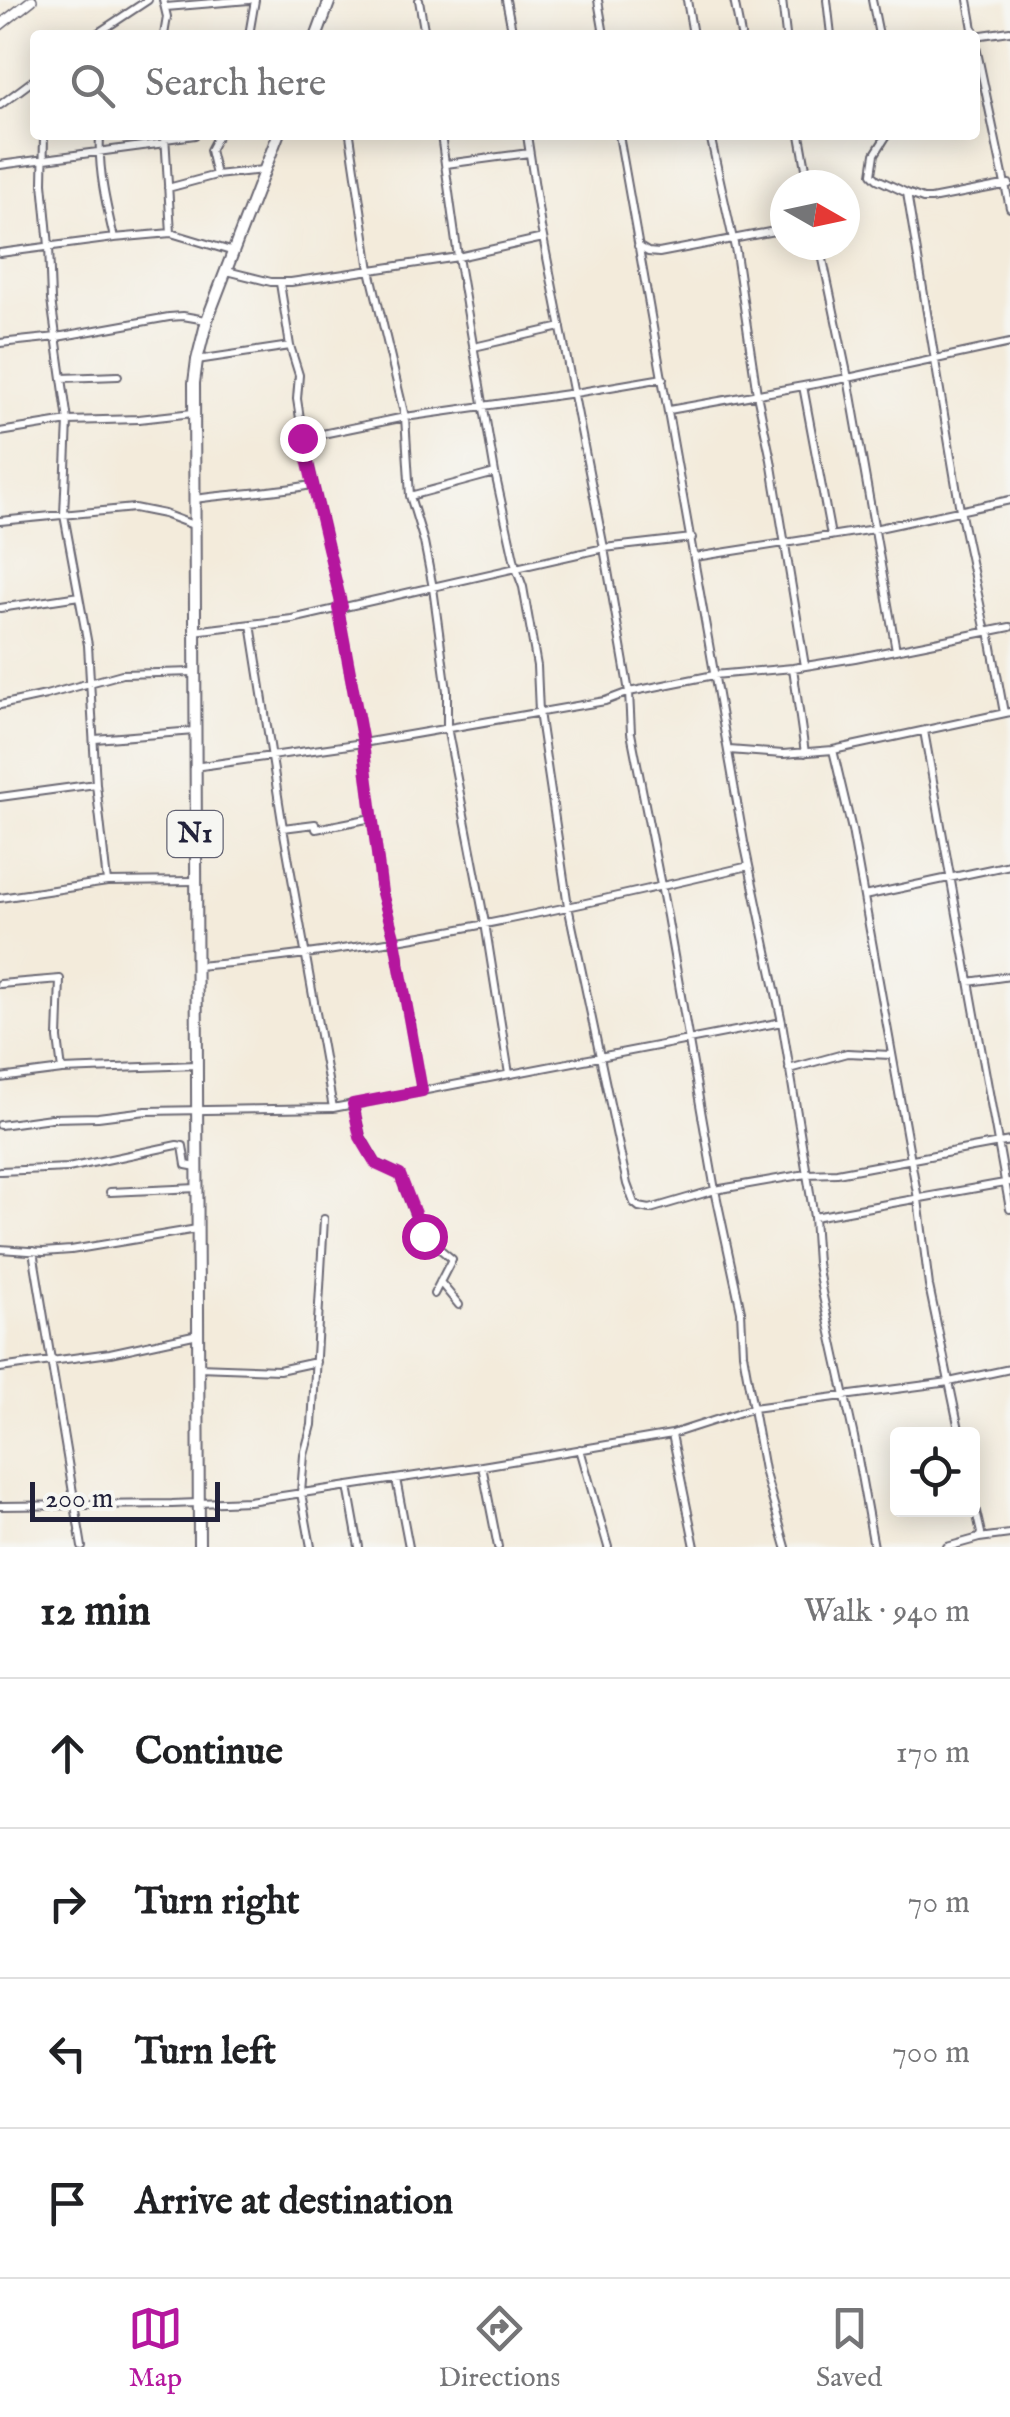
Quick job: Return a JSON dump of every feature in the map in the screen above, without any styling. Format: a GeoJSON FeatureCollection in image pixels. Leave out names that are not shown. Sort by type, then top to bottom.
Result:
{"type":"FeatureCollection","features":[{"type":"Feature","properties":{"kind":"highway"},"geometry":{"type":"LineString","coordinates":[[319,30],[330,0]]}},
{"type":"Feature","properties":{"kind":"highway","name":"N1"},"geometry":{"type":"LineString","coordinates":[[199,1547],[193,413],[197,360],[207,320],[276,140]]}},
{"type":"Feature","properties":{"kind":"main road"},"geometry":{"type":"LineString","coordinates":[[0,25],[28,2]]}},
{"type":"Feature","properties":{"kind":"street"},"geometry":{"type":"LineString","coordinates":[[164,30],[165,4],[252,0],[249,30]]}},
{"type":"Feature","properties":{"kind":"street"},"geometry":{"type":"LineString","coordinates":[[419,0],[423,30]]}},
{"type":"Feature","properties":{"kind":"street"},"geometry":{"type":"LineString","coordinates":[[506,0],[512,30]]}},
{"type":"Feature","properties":{"kind":"street"},"geometry":{"type":"LineString","coordinates":[[598,0],[603,30]]}},
{"type":"Feature","properties":{"kind":"street"},"geometry":{"type":"LineString","coordinates":[[687,0],[692,30]]}},
{"type":"Feature","properties":{"kind":"street"},"geometry":{"type":"LineString","coordinates":[[734,0],[740,30]]}},
{"type":"Feature","properties":{"kind":"street"},"geometry":{"type":"LineString","coordinates":[[782,0],[785,30]]}},
{"type":"Feature","properties":{"kind":"street"},"geometry":{"type":"LineString","coordinates":[[826,0],[830,30]]}},
{"type":"Feature","properties":{"kind":"street"},"geometry":{"type":"LineString","coordinates":[[872,0],[878,30]]}},
{"type":"Feature","properties":{"kind":"street"},"geometry":{"type":"LineString","coordinates":[[968,0],[973,30]]}},
{"type":"Feature","properties":{"kind":"street"},"geometry":{"type":"LineString","coordinates":[[102,30],[144,1]]}},
{"type":"Feature","properties":{"kind":"street"},"geometry":{"type":"LineString","coordinates":[[980,37],[1010,31]]}},
{"type":"Feature","properties":{"kind":"street"},"geometry":{"type":"LineString","coordinates":[[980,64],[1010,208]]}},
{"type":"Feature","properties":{"kind":"street"},"geometry":{"type":"LineString","coordinates":[[0,104],[30,83]]}},
{"type":"Feature","properties":{"kind":"street"},"geometry":{"type":"LineString","coordinates":[[44,140],[51,300],[68,421],[64,515],[88,645],[96,784],[107,882]]}},
{"type":"Feature","properties":{"kind":"street"},"geometry":{"type":"LineString","coordinates":[[100,140],[104,197],[114,238]]}},
{"type":"Feature","properties":{"kind":"street"},"geometry":{"type":"LineString","coordinates":[[0,164],[160,140]]}},
{"type":"Feature","properties":{"kind":"street"},"geometry":{"type":"LineString","coordinates":[[165,140],[172,233]]}},
{"type":"Feature","properties":{"kind":"street"},"geometry":{"type":"LineString","coordinates":[[215,140],[210,150],[216,175]]}},
{"type":"Feature","properties":{"kind":"street"},"geometry":{"type":"LineString","coordinates":[[351,140],[370,270],[405,417],[410,496],[433,588],[447,691],[446,728],[509,1074]]}},
{"type":"Feature","properties":{"kind":"street"},"geometry":{"type":"LineString","coordinates":[[442,140],[496,473],[538,666],[539,712],[568,906],[634,1203],[650,1210],[714,1190],[1010,1141]]}},
{"type":"Feature","properties":{"kind":"street"},"geometry":{"type":"LineString","coordinates":[[528,140],[604,548],[631,733],[662,886],[714,1190],[741,1311],[743,1353],[764,1470],[786,1547]]}},
{"type":"Feature","properties":{"kind":"street"},"geometry":{"type":"LineString","coordinates":[[620,140],[749,866],[782,1022],[814,1217],[817,1262],[874,1547]]}},
{"type":"Feature","properties":{"kind":"street"},"geometry":{"type":"LineString","coordinates":[[711,140],[732,239],[805,666]]}},
{"type":"Feature","properties":{"kind":"street"},"geometry":{"type":"LineString","coordinates":[[801,140],[806,170]]}},
{"type":"Feature","properties":{"kind":"street"},"geometry":{"type":"LineString","coordinates":[[884,140],[875,154],[872,174],[923,200],[1008,184]]}},
{"type":"Feature","properties":{"kind":"street"},"geometry":{"type":"LineString","coordinates":[[445,164],[529,153]]}},
{"type":"Feature","properties":{"kind":"street"},"geometry":{"type":"LineString","coordinates":[[168,188],[216,175],[265,170]]}},
{"type":"Feature","properties":{"kind":"street"},"geometry":{"type":"LineString","coordinates":[[729,750],[833,750],[1007,713],[960,510],[907,193]]}},
{"type":"Feature","properties":{"kind":"street"},"geometry":{"type":"LineString","coordinates":[[0,253],[172,233],[234,252]]}},
{"type":"Feature","properties":{"kind":"street"},"geometry":{"type":"LineString","coordinates":[[638,246],[659,253],[770,233]]}},
{"type":"Feature","properties":{"kind":"street"},"geometry":{"type":"LineString","coordinates":[[227,271],[280,283],[458,256],[543,238]]}},
{"type":"Feature","properties":{"kind":"street"},"geometry":{"type":"LineString","coordinates":[[823,260],[896,650]]}},
{"type":"Feature","properties":{"kind":"street"},"geometry":{"type":"LineString","coordinates":[[280,283],[290,346],[299,374],[297,399],[302,438],[340,607],[382,893],[395,940],[422,1091]]}},
{"type":"Feature","properties":{"kind":"street"},"geometry":{"type":"LineString","coordinates":[[0,343],[57,337],[169,316],[207,320]]}},
{"type":"Feature","properties":{"kind":"street"},"geometry":{"type":"LineString","coordinates":[[474,347],[561,327]]}},
{"type":"Feature","properties":{"kind":"street"},"geometry":{"type":"LineString","coordinates":[[669,410],[848,378],[1010,343]]}},
{"type":"Feature","properties":{"kind":"street"},"geometry":{"type":"LineString","coordinates":[[197,360],[290,346]]}},
{"type":"Feature","properties":{"kind":"street"},"geometry":{"type":"LineString","coordinates":[[62,378],[118,376]]}},
{"type":"Feature","properties":{"kind":"street"},"geometry":{"type":"LineString","coordinates":[[302,438],[405,417],[663,378]]}},
{"type":"Feature","properties":{"kind":"street"},"geometry":{"type":"LineString","coordinates":[[803,386],[832,536]]}},
{"type":"Feature","properties":{"kind":"street"},"geometry":{"type":"LineString","coordinates":[[0,432],[68,421],[193,413]]}},
{"type":"Feature","properties":{"kind":"street"},"geometry":{"type":"LineString","coordinates":[[410,496],[496,473]]}},
{"type":"Feature","properties":{"kind":"street"},"geometry":{"type":"LineString","coordinates":[[193,500],[312,485]]}},
{"type":"Feature","properties":{"kind":"street"},"geometry":{"type":"LineString","coordinates":[[695,557],[832,536],[1010,500]]}},
{"type":"Feature","properties":{"kind":"street"},"geometry":{"type":"LineString","coordinates":[[0,520],[142,508],[193,525]]}},
{"type":"Feature","properties":{"kind":"street"},"geometry":{"type":"LineString","coordinates":[[194,631],[292,619],[604,548],[692,538]]}},
{"type":"Feature","properties":{"kind":"street"},"geometry":{"type":"LineString","coordinates":[[0,608],[79,596]]}},
{"type":"Feature","properties":{"kind":"street"},"geometry":{"type":"LineString","coordinates":[[251,624],[333,1108]]}},
{"type":"Feature","properties":{"kind":"street"},"geometry":{"type":"LineString","coordinates":[[194,768],[363,743],[605,701],[628,692],[714,675],[793,668],[1010,627]]}},
{"type":"Feature","properties":{"kind":"street"},"geometry":{"type":"LineString","coordinates":[[793,668],[805,753]]}},
{"type":"Feature","properties":{"kind":"street"},"geometry":{"type":"LineString","coordinates":[[0,705],[122,674],[194,672]]}},
{"type":"Feature","properties":{"kind":"street"},"geometry":{"type":"LineString","coordinates":[[95,738],[194,731]]}},
{"type":"Feature","properties":{"kind":"street"},"geometry":{"type":"LineString","coordinates":[[924,731],[1010,1209]]}},
{"type":"Feature","properties":{"kind":"street"},"geometry":{"type":"LineString","coordinates":[[833,750],[852,830],[918,1199],[929,1286],[959,1427]]}},
{"type":"Feature","properties":{"kind":"street"},"geometry":{"type":"LineString","coordinates":[[0,797],[96,784]]}},
{"type":"Feature","properties":{"kind":"street"},"geometry":{"type":"LineString","coordinates":[[283,828],[315,824],[316,829],[372,818]]}},
{"type":"Feature","properties":{"kind":"street"},"geometry":{"type":"LineString","coordinates":[[196,966],[306,955],[395,940],[749,866]]}},
{"type":"Feature","properties":{"kind":"street"},"geometry":{"type":"LineString","coordinates":[[864,896],[1010,866]]}},
{"type":"Feature","properties":{"kind":"street"},"geometry":{"type":"LineString","coordinates":[[0,898],[107,882],[195,881]]}},
{"type":"Feature","properties":{"kind":"street"},"geometry":{"type":"LineString","coordinates":[[969,982],[1010,976]]}},
{"type":"Feature","properties":{"kind":"street"},"geometry":{"type":"LineString","coordinates":[[0,984],[60,979],[58,1038],[62,1070]]}},
{"type":"Feature","properties":{"kind":"street"},"geometry":{"type":"LineString","coordinates":[[0,1125],[51,1118],[197,1110],[333,1108],[782,1022]]}},
{"type":"Feature","properties":{"kind":"street"},"geometry":{"type":"LineString","coordinates":[[789,1066],[799,1067],[839,1054],[891,1054]]}},
{"type":"Feature","properties":{"kind":"street"},"geometry":{"type":"LineString","coordinates":[[0,1078],[62,1070],[197,1065]]}},
{"type":"Feature","properties":{"kind":"street"},"geometry":{"type":"LineString","coordinates":[[353,1104],[360,1137],[376,1164],[400,1175],[416,1216],[415,1237],[424,1236],[452,1259],[434,1294]]}},
{"type":"Feature","properties":{"kind":"street"},"geometry":{"type":"LineString","coordinates":[[0,1171],[68,1168],[177,1145],[182,1146],[186,1165],[197,1167]]}},
{"type":"Feature","properties":{"kind":"street"},"geometry":{"type":"LineString","coordinates":[[814,1217],[1007,1182]]}},
{"type":"Feature","properties":{"kind":"street"},"geometry":{"type":"LineString","coordinates":[[110,1192],[198,1188]]}},
{"type":"Feature","properties":{"kind":"street"},"geometry":{"type":"LineString","coordinates":[[311,1547],[301,1493],[304,1455],[312,1425],[324,1220]]}},
{"type":"Feature","properties":{"kind":"street"},"geometry":{"type":"LineString","coordinates":[[0,1248],[72,1250],[198,1228]]}},
{"type":"Feature","properties":{"kind":"street"},"geometry":{"type":"LineString","coordinates":[[32,1251],[82,1547]]}},
{"type":"Feature","properties":{"kind":"street"},"geometry":{"type":"LineString","coordinates":[[440,1282],[458,1306]]}},
{"type":"Feature","properties":{"kind":"street"},"geometry":{"type":"LineString","coordinates":[[0,1368],[110,1353],[198,1334]]}},
{"type":"Feature","properties":{"kind":"street"},"geometry":{"type":"LineString","coordinates":[[198,1367],[279,1370],[317,1362]]}},
{"type":"Feature","properties":{"kind":"street"},"geometry":{"type":"LineString","coordinates":[[0,1506],[249,1501],[672,1434],[753,1408],[949,1382],[1010,1369]]}},
{"type":"Feature","properties":{"kind":"street"},"geometry":{"type":"LineString","coordinates":[[672,1434],[695,1547]]}},
{"type":"Feature","properties":{"kind":"street"},"geometry":{"type":"LineString","coordinates":[[580,1449],[608,1547]]}},
{"type":"Feature","properties":{"kind":"street"},"geometry":{"type":"LineString","coordinates":[[482,1466],[498,1547]]}},
{"type":"Feature","properties":{"kind":"street"},"geometry":{"type":"LineString","coordinates":[[396,1479],[409,1547]]}},
{"type":"Feature","properties":{"kind":"street"},"geometry":{"type":"LineString","coordinates":[[348,1486],[359,1547]]}},
{"type":"Feature","properties":{"kind":"street"},"geometry":{"type":"LineString","coordinates":[[977,1517],[980,1538]]}},
{"type":"Feature","properties":{"kind":"street"},"geometry":{"type":"LineString","coordinates":[[947,1547],[1010,1534]]}},
{"type":"Feature","properties":{"kind":"route"},"geometry":{"type":"LineString","coordinates":[[302,438],[342,607],[338,608],[363,743],[382,893],[395,940],[422,1091],[353,1104],[360,1137],[376,1164],[400,1175],[416,1216],[415,1237],[424,1236]]}}]}
